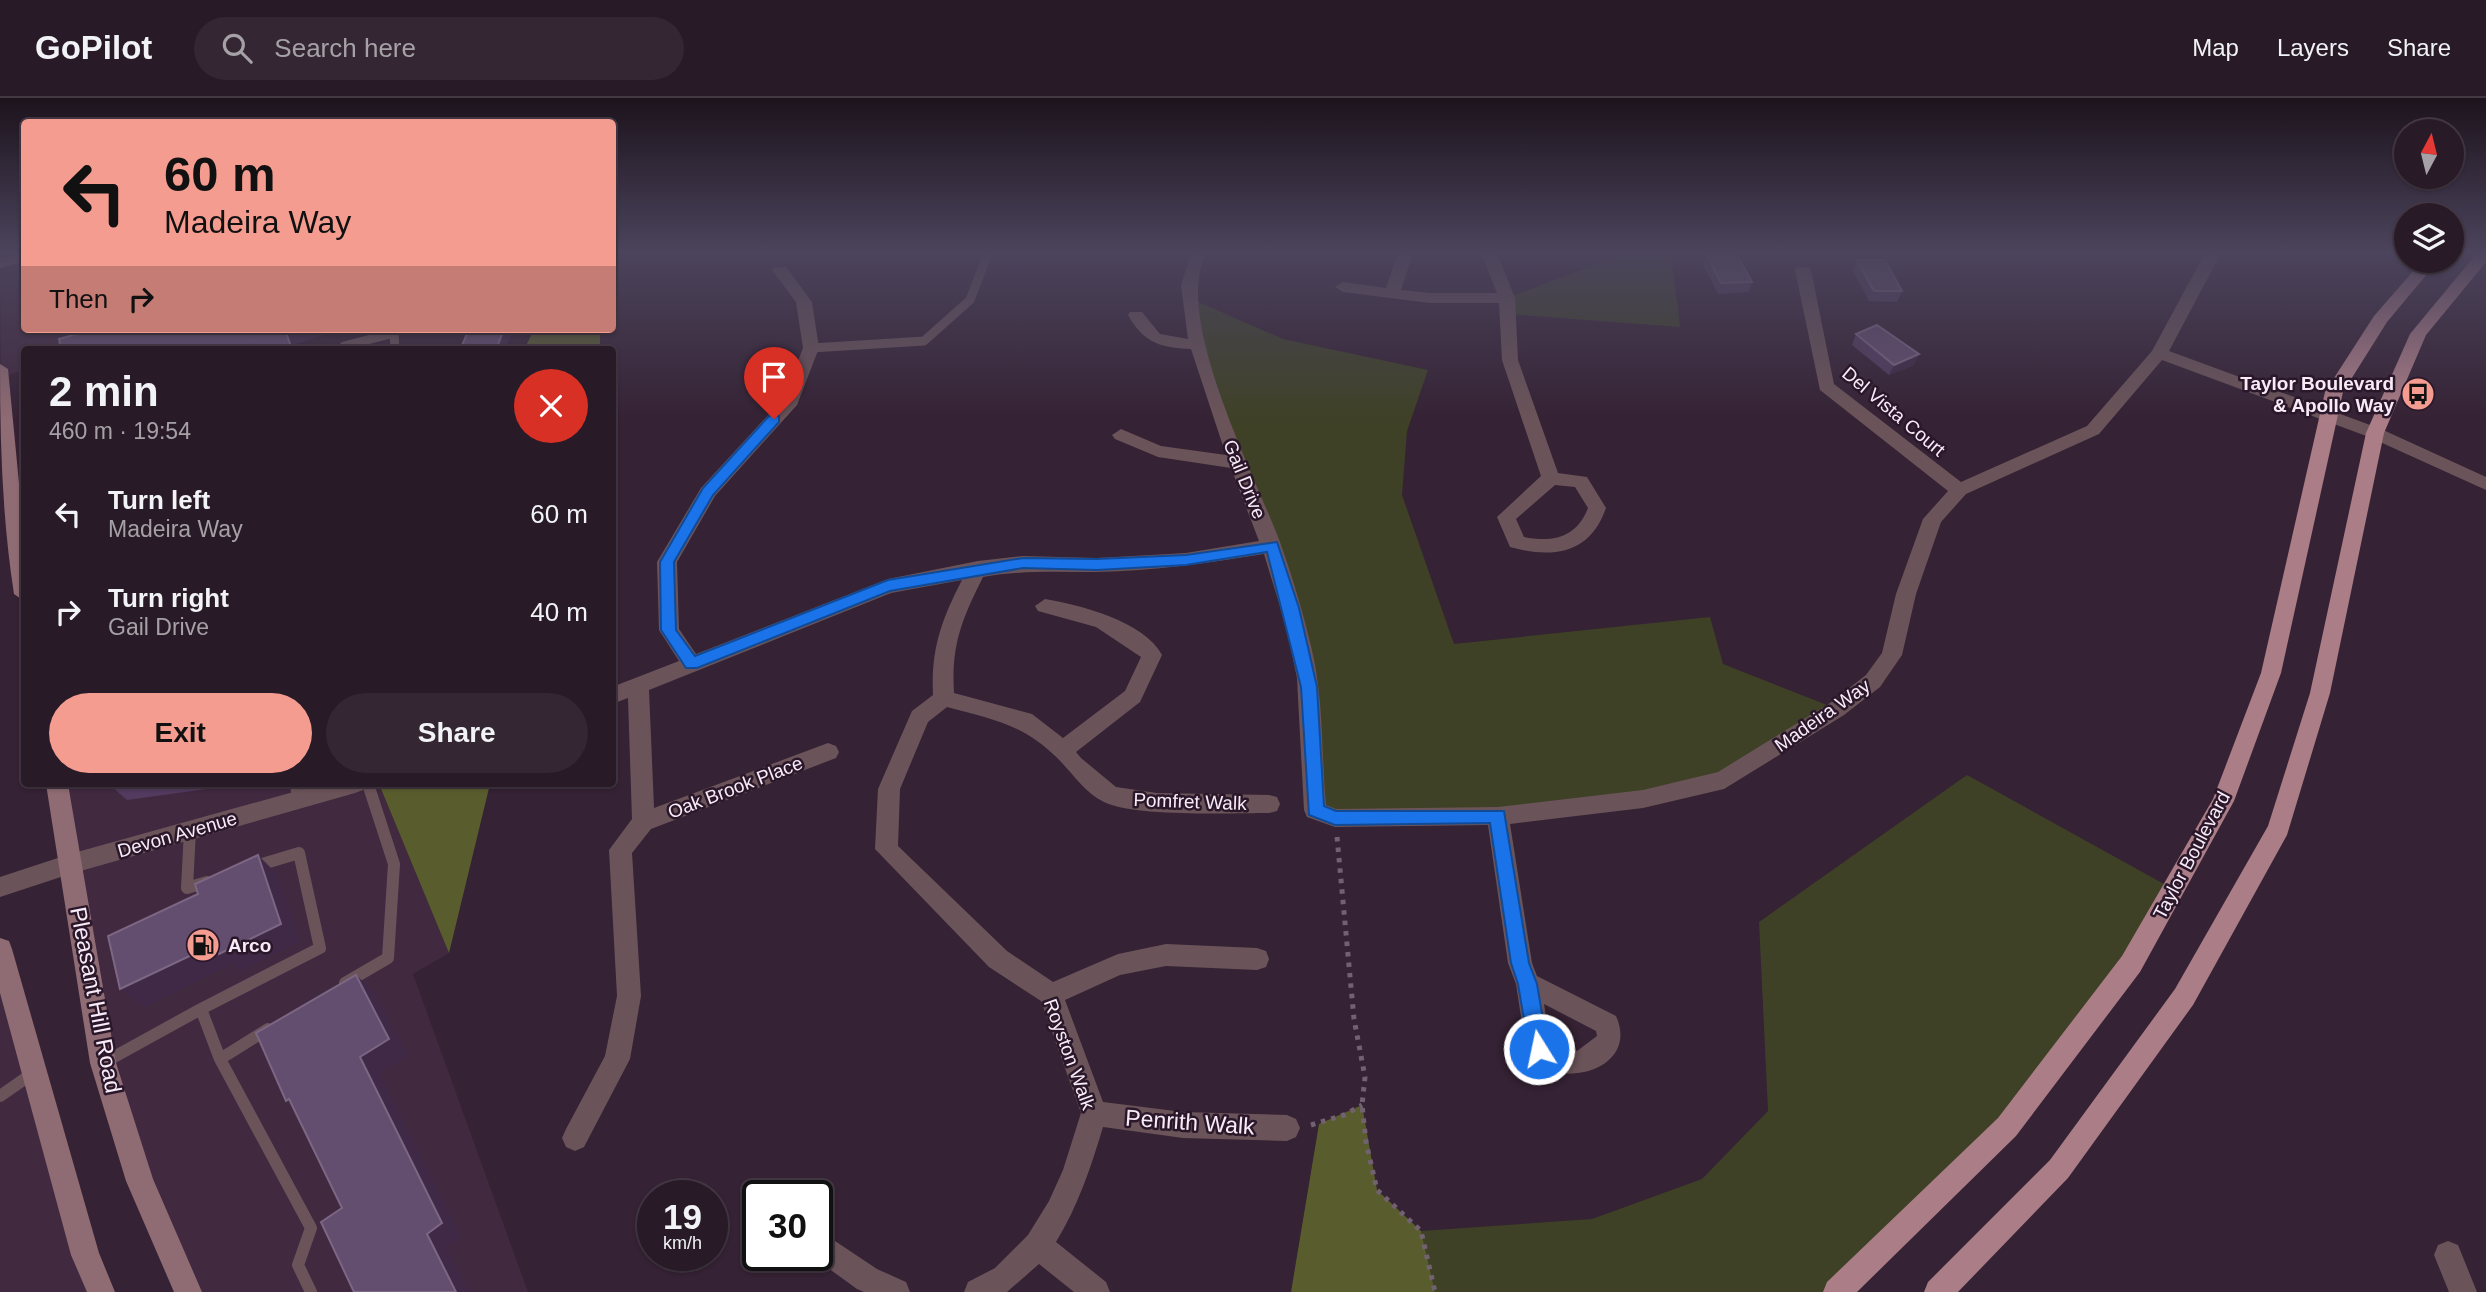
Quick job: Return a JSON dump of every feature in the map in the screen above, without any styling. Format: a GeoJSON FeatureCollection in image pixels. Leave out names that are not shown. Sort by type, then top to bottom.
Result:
{"type":"FeatureCollection","features":[{"type":"Feature","properties":{"kind":"main road","name":"Taylor Boulevard"},"geometry":{"type":"LineString","coordinates":[[1837,1292],[2007,1126],[2131,964],[2223,801],[2271,673],[2334,392],[2389,309]]}},
{"type":"Feature","properties":{"kind":"main road"},"geometry":{"type":"LineString","coordinates":[[1938,1292],[2059,1169],[2184,997],[2279,828],[2320,692],[2375,433],[2418,334],[2439,309]]}},
{"type":"Feature","properties":{"kind":"main road"},"geometry":{"type":"LineString","coordinates":[[0,369],[20,544]]}},
{"type":"Feature","properties":{"kind":"main road","name":"Pleasant Hill Road"},"geometry":{"type":"LineString","coordinates":[[57,787],[103,1062],[140,1181],[188,1292]]}},
{"type":"Feature","properties":{"kind":"main road"},"geometry":{"type":"LineString","coordinates":[[2,965],[85,1255],[101,1292]]}},
{"type":"Feature","properties":{"kind":"street"},"geometry":{"type":"LineString","coordinates":[[692,664],[669,630],[667,562],[708,492],[790,401],[811,348],[805,309]]}},
{"type":"Feature","properties":{"kind":"street","name":"Gail Drive"},"geometry":{"type":"LineString","coordinates":[[1191,309],[1197,344],[1238,463],[1272,545],[1291,608],[1309,687],[1315,810],[1335,818]]}},
{"type":"Feature","properties":{"kind":"street"},"geometry":{"type":"LineString","coordinates":[[1508,309],[1510,360],[1551,478]]}},
{"type":"Feature","properties":{"kind":"street","name":"Del Vista Court"},"geometry":{"type":"LineString","coordinates":[[1811,309],[1826,386],[1959,490]]}},
{"type":"Feature","properties":{"kind":"street","name":"Madeira Way"},"geometry":{"type":"LineString","coordinates":[[1335,818],[1498,816],[1643,799],[1724,780],[1837,709],[1873,681],[1892,655],[1906,594],[1932,519],[1959,490],[2093,430],[2159,353],[2183,309]]}},
{"type":"Feature","properties":{"kind":"street"},"geometry":{"type":"LineString","coordinates":[[1136,315],[1146,334],[1166,343],[1197,344]]}},
{"type":"Feature","properties":{"kind":"street"},"geometry":{"type":"LineString","coordinates":[[2159,353],[2375,433],[2486,484]]}},
{"type":"Feature","properties":{"kind":"street"},"geometry":{"type":"LineString","coordinates":[[1121,435],[1158,451],[1238,463]]}},
{"type":"Feature","properties":{"kind":"street"},"geometry":{"type":"LineString","coordinates":[[1551,478],[1581,481],[1597,508],[1593,525],[1567,544],[1539,548],[1517,542],[1506,517],[1551,478]]}},
{"type":"Feature","properties":{"kind":"street"},"geometry":{"type":"LineString","coordinates":[[616,695],[888,586],[978,568],[1023,563],[1097,565],[1186,560],[1272,545]]}},
{"type":"Feature","properties":{"kind":"street"},"geometry":{"type":"LineString","coordinates":[[944,698],[942,659],[957,610],[978,568]]}},
{"type":"Feature","properties":{"kind":"street"},"geometry":{"type":"LineString","coordinates":[[1045,606],[1078,611],[1132,636],[1152,655],[1133,696],[1063,750]]}},
{"type":"Feature","properties":{"kind":"street","name":"Oak Brook Place"},"geometry":{"type":"LineString","coordinates":[[638,687],[643,822]]}},
{"type":"Feature","properties":{"kind":"street","name":"Pomfret Walk"},"geometry":{"type":"LineString","coordinates":[[944,698],[1024,720],[1063,750],[1073,765],[1110,795],[1157,802],[1269,804]]}},
{"type":"Feature","properties":{"kind":"street","name":"Royston Walk"},"geometry":{"type":"LineString","coordinates":[[944,698],[920,718],[888,789],[886,849],[998,959],[1051,994],[1094,1113],[1076,1171],[1059,1211],[1038,1245],[1005,1278],[978,1292]]}},
{"type":"Feature","properties":{"kind":"street","name":"Oak Brook Place"},"geometry":{"type":"LineString","coordinates":[[575,1138],[617,1059],[629,996],[620,850],[643,822],[828,752]]}},
{"type":"Feature","properties":{"kind":"street","name":"Devon Avenue"},"geometry":{"type":"LineString","coordinates":[[0,887],[190,830],[297,792],[333,787]]}},
{"type":"Feature","properties":{"kind":"street"},"geometry":{"type":"LineString","coordinates":[[1498,816],[1520,963],[1528,984]]}},
{"type":"Feature","properties":{"kind":"street"},"geometry":{"type":"LineString","coordinates":[[1051,994],[1118,965],[1166,955],[1257,959]]}},
{"type":"Feature","properties":{"kind":"street","name":"Penrith Walk"},"geometry":{"type":"LineString","coordinates":[[1094,1113],[1183,1125],[1287,1128]]}},
{"type":"Feature","properties":{"kind":"street"},"geometry":{"type":"LineString","coordinates":[[1038,1245],[1096,1292]]}},
{"type":"Feature","properties":{"kind":"street"},"geometry":{"type":"LineString","coordinates":[[833,1255],[867,1279],[896,1292]]}},
{"type":"Feature","properties":{"kind":"street"},"geometry":{"type":"LineString","coordinates":[[2448,1255],[2463,1292]]}},
{"type":"Feature","properties":{"kind":"lane"},"geometry":{"type":"LineString","coordinates":[[811,348],[924,341],[960,309]]}},
{"type":"Feature","properties":{"kind":"lane"},"geometry":{"type":"LineString","coordinates":[[344,346],[394,333]]}},
{"type":"Feature","properties":{"kind":"lane"},"geometry":{"type":"LineString","coordinates":[[335,989],[388,958],[394,864],[369,787]]}},
{"type":"Feature","properties":{"kind":"lane"},"geometry":{"type":"LineString","coordinates":[[103,1062],[320,948],[299,853],[187,888],[190,830]]}},
{"type":"Feature","properties":{"kind":"lane"},"geometry":{"type":"LineString","coordinates":[[201,1009],[220,1059],[311,1228],[298,1265],[311,1292]]}},
{"type":"Feature","properties":{"kind":"lane"},"geometry":{"type":"LineString","coordinates":[[220,1059],[276,1025]]}},
{"type":"Feature","properties":{"kind":"lane"},"geometry":{"type":"LineString","coordinates":[[0,1096],[33,1073]]}},
{"type":"Feature","properties":{"kind":"path"},"geometry":{"type":"LineString","coordinates":[[1335,818],[1354,1019],[1364,1077],[1362,1105],[1377,1190],[1421,1231],[1435,1292]]}},
{"type":"Feature","properties":{"kind":"path"},"geometry":{"type":"LineString","coordinates":[[1287,1128],[1318,1124],[1362,1105]]}},
{"type":"Feature","properties":{"kind":"shaded area"},"geometry":{"type":"Polygon","coordinates":[[[0,309],[21,309],[21,333],[151,333],[107,346],[21,346],[21,371],[1,377],[0,309]]]}},
{"type":"Feature","properties":{"kind":"shaded area"},"geometry":{"type":"Polygon","coordinates":[[[58,787],[380,787],[449,953],[413,974],[528,1292],[192,1292],[140,1181],[58,787]]]}},
{"type":"Feature","properties":{"kind":"shaded area"},"geometry":{"type":"Polygon","coordinates":[[[0,971],[101,1292],[0,1292],[0,971]]]}},
{"type":"Feature","properties":{"kind":"green space"},"geometry":{"type":"Polygon","coordinates":[[[1192,309],[1214,309],[1283,339],[1428,370],[1407,431],[1402,495],[1454,644],[1710,617],[1723,664],[1837,709],[1724,780],[1498,816],[1315,810],[1309,687],[1192,309]]]}},
{"type":"Feature","properties":{"kind":"green space"},"geometry":{"type":"Polygon","coordinates":[[[1508,309],[1678,309],[1680,327],[1508,314],[1508,309]]]}},
{"type":"Feature","properties":{"kind":"green space"},"geometry":{"type":"Polygon","coordinates":[[[532,333],[600,333],[600,346],[526,346],[532,333]]]}},
{"type":"Feature","properties":{"kind":"green space"},"geometry":{"type":"Polygon","coordinates":[[[1967,775],[2173,889],[2007,1127],[1837,1292],[1435,1292],[1421,1231],[1592,1219],[1702,1179],[1768,1111],[1759,922],[1967,775]]]}},
{"type":"Feature","properties":{"kind":"green space"},"geometry":{"type":"Polygon","coordinates":[[[380,787],[489,787],[449,953],[380,787]]]}},
{"type":"Feature","properties":{"kind":"green space"},"geometry":{"type":"Polygon","coordinates":[[[1362,1105],[1377,1190],[1421,1231],[1435,1292],[1291,1292],[1319,1124],[1362,1105]]]}},
{"type":"Feature","properties":{"kind":"building"},"geometry":{"type":"Polygon","coordinates":[[[1877,325],[1919,354],[1894,365],[1856,334],[1877,325]]]}},
{"type":"Feature","properties":{"kind":"building"},"geometry":{"type":"Polygon","coordinates":[[[80,333],[286,333],[291,346],[60,346],[59,339],[80,333]]]}},
{"type":"Feature","properties":{"kind":"building"},"geometry":{"type":"Polygon","coordinates":[[[467,333],[502,333],[498,346],[462,346],[467,333]]]}},
{"type":"Feature","properties":{"kind":"building"},"geometry":{"type":"Polygon","coordinates":[[[258,855],[281,924],[219,954],[217,943],[120,989],[108,936],[198,894],[195,884],[258,855]]]}},
{"type":"Feature","properties":{"kind":"building"},"geometry":{"type":"Polygon","coordinates":[[[356,975],[389,1039],[360,1057],[442,1223],[427,1234],[456,1292],[354,1292],[321,1222],[342,1208],[289,1099],[286,1101],[256,1033],[356,975]]]}},
{"type":"Feature","properties":{"kind":"place","name":"Taylor Boulevard & Apollo Way"},"geometry":{"type":"Point","coordinates":[2418,394]}},
{"type":"Feature","properties":{"kind":"place","name":"Arco"},"geometry":{"type":"Point","coordinates":[203,945]}},
{"type":"Feature","properties":{"kind":"route"},"geometry":{"type":"LineString","coordinates":[[774,419],[708,492],[667,562],[669,630],[692,664],[888,586],[978,568],[1023,563],[1097,565],[1186,560],[1272,545],[1291,608],[1309,687],[1315,810],[1335,818],[1498,816],[1520,963],[1528,984],[1539,1049]]}}]}
